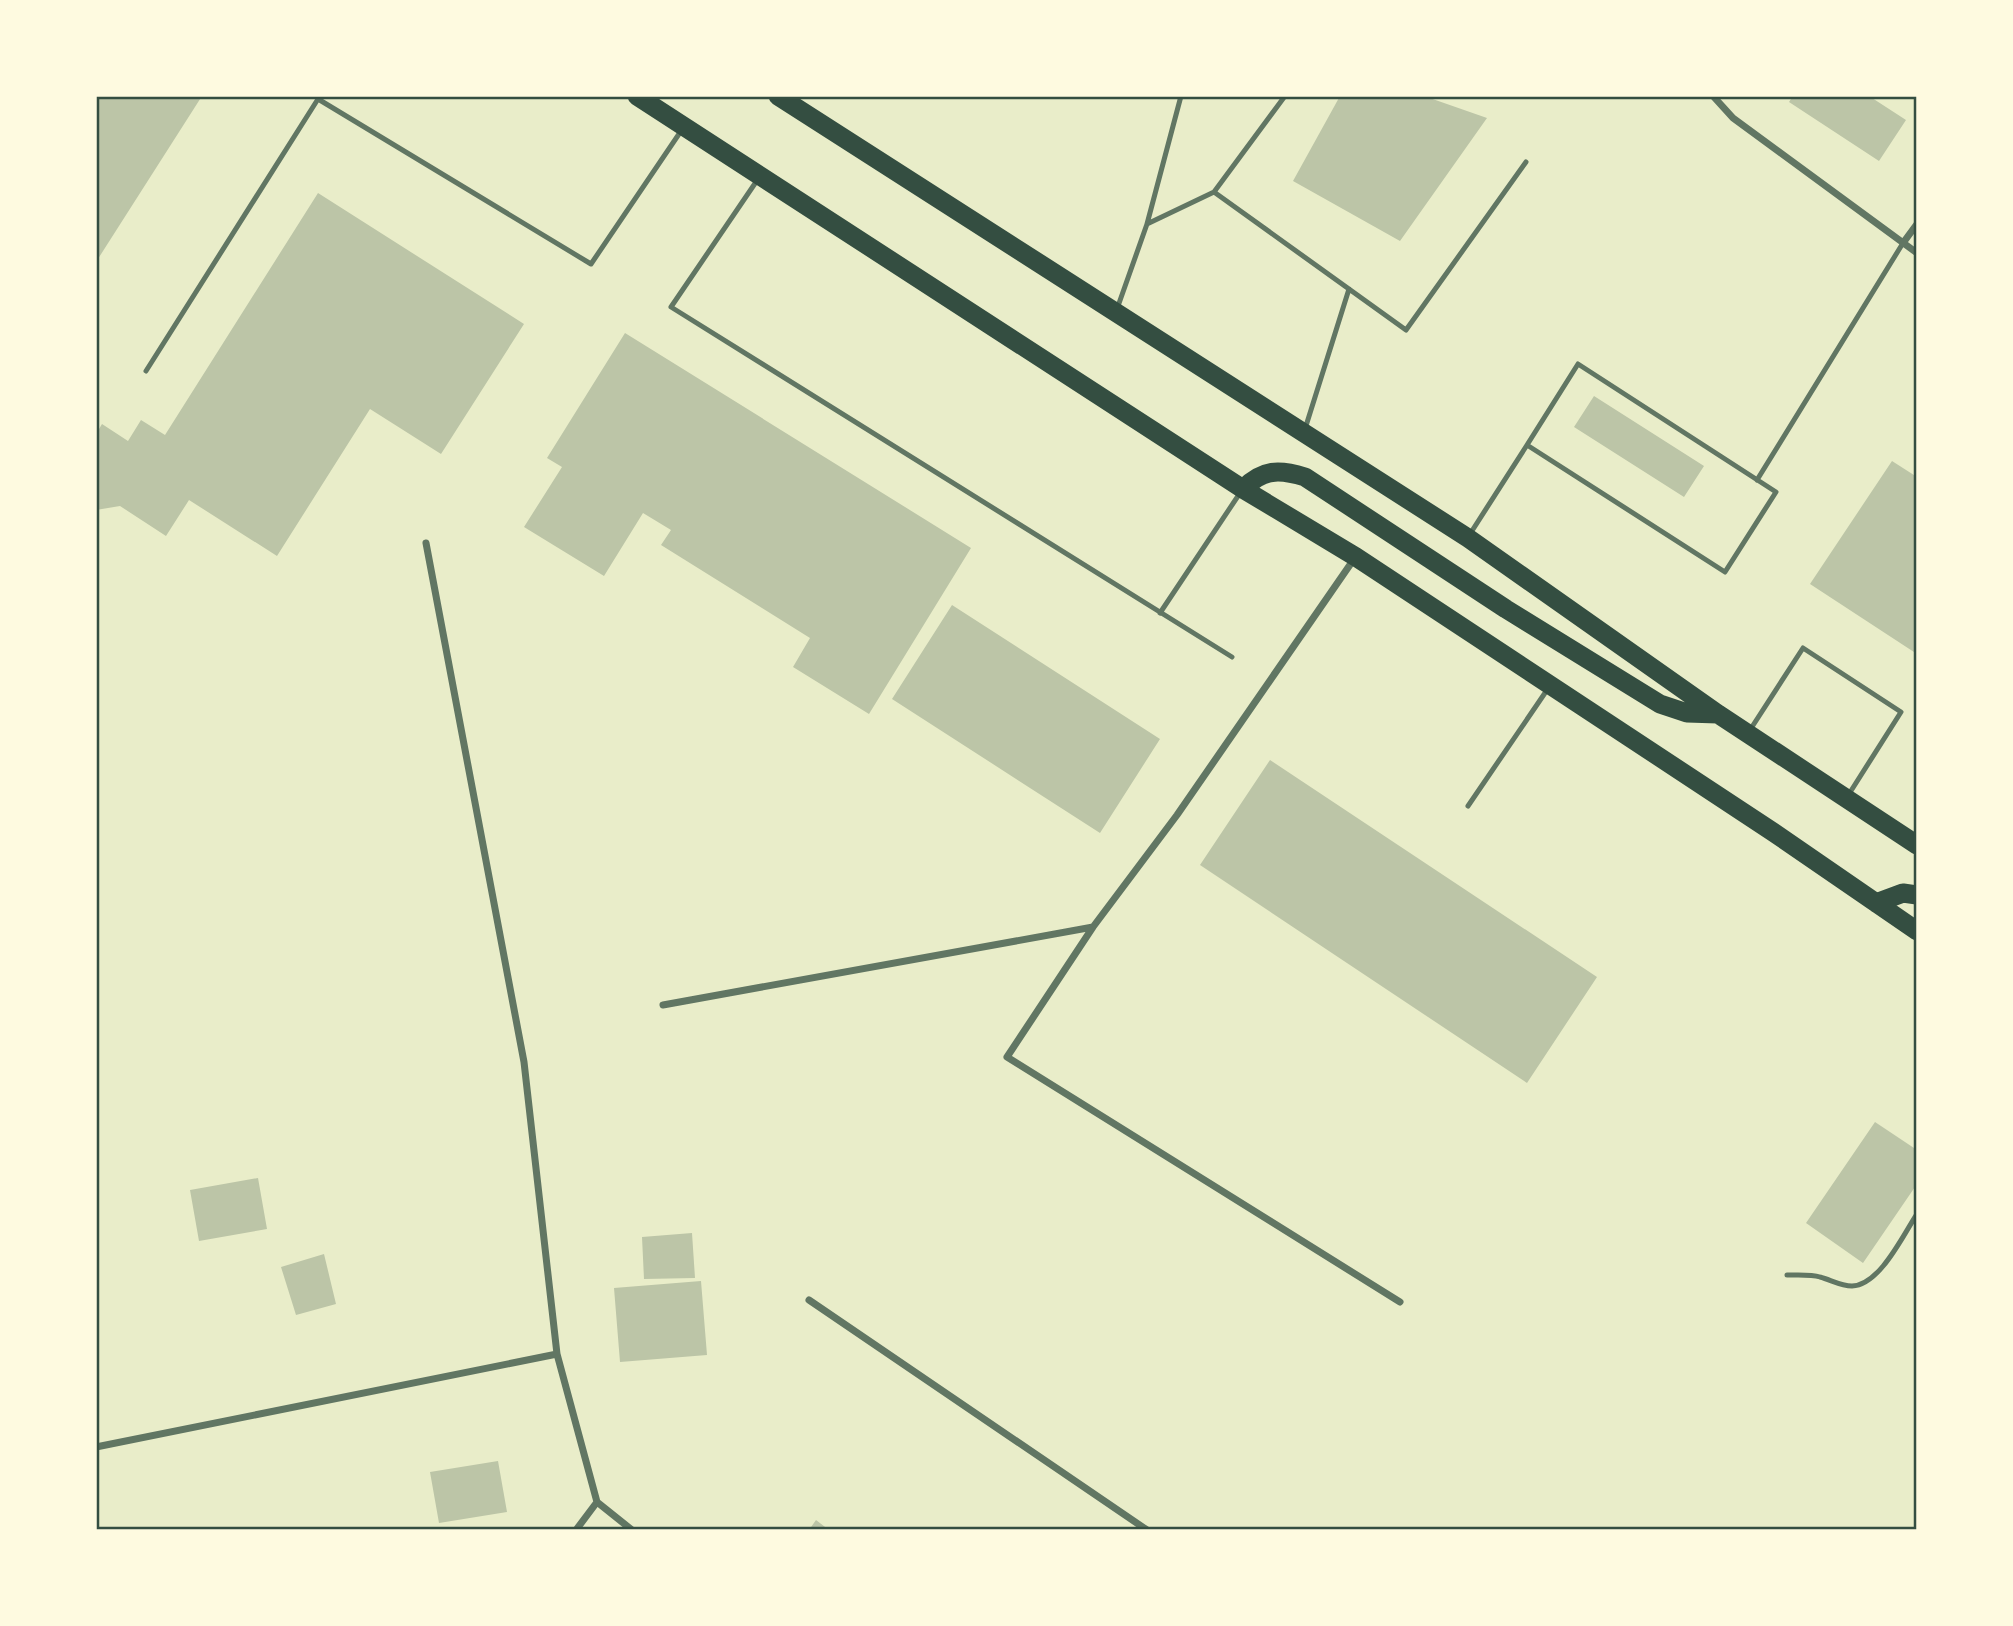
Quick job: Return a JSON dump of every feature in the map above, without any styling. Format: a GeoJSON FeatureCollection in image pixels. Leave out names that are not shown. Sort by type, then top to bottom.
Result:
{"type":"FeatureCollection","features":[{"type":"Feature","properties":{"kind":"highway"},"geometry":{"type":"LineString","coordinates":[[637,96],[1243,488],[1356,557],[1773,832],[1917,931]]}},
{"type":"Feature","properties":{"kind":"highway"},"geometry":{"type":"LineString","coordinates":[[778,96],[1468,538],[1718,714],[1917,845]]}},
{"type":"Feature","properties":{"kind":"highway"},"geometry":{"type":"LineString","coordinates":[[1243,488],[1255,477],[1268,472],[1287,472],[1305,477],[1506,609],[1660,704],[1687,713],[1718,714]]}},
{"type":"Feature","properties":{"kind":"highway"},"geometry":{"type":"LineString","coordinates":[[1876,903],[1903,893],[1917,895]]}},
{"type":"Feature","properties":{"kind":"street"},"geometry":{"type":"LineString","coordinates":[[1713,96],[1733,118],[1917,253]]}},
{"type":"Feature","properties":{"kind":"street"},"geometry":{"type":"LineString","coordinates":[[1903,243],[1917,223]]}},
{"type":"Feature","properties":{"kind":"street"},"geometry":{"type":"LineString","coordinates":[[426,543],[524,1062],[556,1354],[597,1502],[632,1530]]}},
{"type":"Feature","properties":{"kind":"street"},"geometry":{"type":"LineString","coordinates":[[1356,557],[1177,815],[1093,927],[1007,1058],[1400,1302]]}},
{"type":"Feature","properties":{"kind":"street"},"geometry":{"type":"LineString","coordinates":[[663,1004],[1093,927]]}},
{"type":"Feature","properties":{"kind":"street"},"geometry":{"type":"LineString","coordinates":[[809,1300],[1147,1530]]}},
{"type":"Feature","properties":{"kind":"street"},"geometry":{"type":"LineString","coordinates":[[96,1447],[556,1354]]}},
{"type":"Feature","properties":{"kind":"street"},"geometry":{"type":"LineString","coordinates":[[576,1530],[597,1502]]}},
{"type":"Feature","properties":{"kind":"lane"},"geometry":{"type":"LineString","coordinates":[[1116,313],[1147,224],[1181,96]]}},
{"type":"Feature","properties":{"kind":"lane"},"geometry":{"type":"LineString","coordinates":[[1147,224],[1214,192],[1285,96]]}},
{"type":"Feature","properties":{"kind":"lane"},"geometry":{"type":"LineString","coordinates":[[146,371],[319,98],[591,264],[684,126]]}},
{"type":"Feature","properties":{"kind":"lane"},"geometry":{"type":"LineString","coordinates":[[1214,192],[1406,330],[1526,162]]}},
{"type":"Feature","properties":{"kind":"lane"},"geometry":{"type":"LineString","coordinates":[[761,175],[671,307],[1232,657]]}},
{"type":"Feature","properties":{"kind":"lane"},"geometry":{"type":"LineString","coordinates":[[1757,480],[1903,243]]}},
{"type":"Feature","properties":{"kind":"lane"},"geometry":{"type":"LineString","coordinates":[[1303,434],[1349,289]]}},
{"type":"Feature","properties":{"kind":"lane"},"geometry":{"type":"LineString","coordinates":[[1468,538],[1578,364],[1776,492],[1725,572],[1527,445]]}},
{"type":"Feature","properties":{"kind":"lane"},"geometry":{"type":"LineString","coordinates":[[1160,613],[1243,488]]}},
{"type":"Feature","properties":{"kind":"lane"},"geometry":{"type":"LineString","coordinates":[[1748,733],[1803,648],[1901,712],[1846,797]]}},
{"type":"Feature","properties":{"kind":"lane"},"geometry":{"type":"LineString","coordinates":[[1468,806],[1550,685]]}},
{"type":"Feature","properties":{"kind":"lane"},"geometry":{"type":"LineString","coordinates":[[1787,1275],[1818,1276],[1836,1284],[1853,1286],[1868,1282],[1880,1270],[1917,1214]]}},
{"type":"Feature","properties":{"kind":"building"},"geometry":{"type":"Polygon","coordinates":[[[96,96],[202,96],[96,262],[96,96]]]}},
{"type":"Feature","properties":{"kind":"building"},"geometry":{"type":"Polygon","coordinates":[[[1340,96],[1424,96],[1487,118],[1400,241],[1293,181],[1340,96]]]}},
{"type":"Feature","properties":{"kind":"building"},"geometry":{"type":"Polygon","coordinates":[[[1793,96],[1869,96],[1906,120],[1879,161],[1789,102],[1793,96]]]}},
{"type":"Feature","properties":{"kind":"building"},"geometry":{"type":"Polygon","coordinates":[[[318,193],[524,324],[441,454],[370,409],[277,556],[189,500],[166,536],[120,506],[96,510],[96,434],[102,424],[128,441],[141,420],[165,435],[318,193]]]}},
{"type":"Feature","properties":{"kind":"building"},"geometry":{"type":"Polygon","coordinates":[[[625,333],[971,548],[869,714],[793,667],[810,638],[661,545],[671,530],[643,513],[604,576],[524,527],[562,467],[547,458],[625,333]]]}},
{"type":"Feature","properties":{"kind":"building"},"geometry":{"type":"Polygon","coordinates":[[[1594,396],[1704,466],[1684,497],[1574,427],[1594,396]]]}},
{"type":"Feature","properties":{"kind":"building"},"geometry":{"type":"Polygon","coordinates":[[[1892,461],[1917,477],[1917,654],[1810,584],[1892,461]]]}},
{"type":"Feature","properties":{"kind":"building"},"geometry":{"type":"Polygon","coordinates":[[[952,605],[1160,739],[1100,833],[892,699],[952,605]]]}},
{"type":"Feature","properties":{"kind":"building"},"geometry":{"type":"Polygon","coordinates":[[[1270,760],[1597,977],[1527,1083],[1200,865],[1270,760]]]}},
{"type":"Feature","properties":{"kind":"building"},"geometry":{"type":"Polygon","coordinates":[[[1875,1122],[1917,1150],[1917,1184],[1863,1263],[1806,1223],[1875,1122]]]}},
{"type":"Feature","properties":{"kind":"building"},"geometry":{"type":"Polygon","coordinates":[[[258,1178],[267,1229],[199,1241],[190,1190],[258,1178]]]}},
{"type":"Feature","properties":{"kind":"building"},"geometry":{"type":"Polygon","coordinates":[[[692,1233],[695,1278],[644,1279],[642,1237],[692,1233]]]}},
{"type":"Feature","properties":{"kind":"building"},"geometry":{"type":"Polygon","coordinates":[[[324,1254],[336,1304],[296,1315],[281,1267],[324,1254]]]}},
{"type":"Feature","properties":{"kind":"building"},"geometry":{"type":"Polygon","coordinates":[[[701,1281],[707,1355],[620,1362],[614,1288],[701,1281]]]}},
{"type":"Feature","properties":{"kind":"building"},"geometry":{"type":"Polygon","coordinates":[[[498,1461],[507,1512],[439,1523],[430,1472],[498,1461]]]}},
{"type":"Feature","properties":{"kind":"building"},"geometry":{"type":"Polygon","coordinates":[[[816,1520],[829,1530],[809,1530],[816,1520]]]}}]}
